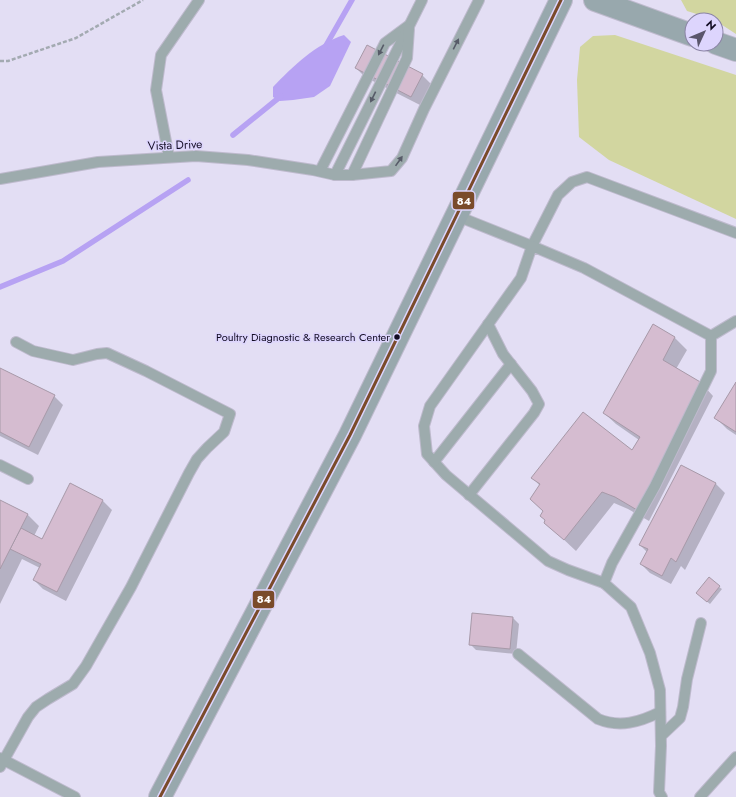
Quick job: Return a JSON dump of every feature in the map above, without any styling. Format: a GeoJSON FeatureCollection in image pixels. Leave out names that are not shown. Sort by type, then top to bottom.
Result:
{"type":"FeatureCollection","features":[{"type":"Feature","properties":{"kind":"main road"},"geometry":{"type":"LineString","coordinates":[[160,797],[350,434],[561,0]]}},
{"type":"Feature","properties":{"kind":"main road"},"geometry":{"type":"LineString","coordinates":[[595,0],[631,8],[684,31]]}},
{"type":"Feature","properties":{"kind":"main road"},"geometry":{"type":"LineString","coordinates":[[724,46],[736,50]]}},
{"type":"Feature","properties":{"kind":"lane"},"geometry":{"type":"LineString","coordinates":[[169,157],[156,90],[161,55],[199,0]]}},
{"type":"Feature","properties":{"kind":"lane"},"geometry":{"type":"LineString","coordinates":[[335,175],[422,0]]}},
{"type":"Feature","properties":{"kind":"lane","name":"Vista Drive"},"geometry":{"type":"LineString","coordinates":[[0,179],[98,162],[196,156],[248,160],[320,171],[335,175],[392,171],[402,158],[424,109],[479,0]]}},
{"type":"Feature","properties":{"kind":"lane"},"geometry":{"type":"LineString","coordinates":[[320,171],[385,42],[410,25]]}},
{"type":"Feature","properties":{"kind":"lane"},"geometry":{"type":"LineString","coordinates":[[352,175],[407,58],[410,25]]}},
{"type":"Feature","properties":{"kind":"lane"},"geometry":{"type":"LineString","coordinates":[[662,797],[659,792],[661,736],[660,690],[650,653],[631,607],[604,583],[548,561],[446,475],[427,454],[424,426],[430,406],[521,278],[532,246],[558,195],[572,182],[587,177],[736,233]]}},
{"type":"Feature","properties":{"kind":"lane"},"geometry":{"type":"LineString","coordinates":[[457,216],[584,268],[711,336]]}},
{"type":"Feature","properties":{"kind":"lane"},"geometry":{"type":"LineString","coordinates":[[711,336],[736,321]]}},
{"type":"Feature","properties":{"kind":"lane"},"geometry":{"type":"LineString","coordinates":[[469,495],[534,414],[538,404],[532,391],[503,354],[488,324]]}},
{"type":"Feature","properties":{"kind":"lane"},"geometry":{"type":"LineString","coordinates":[[604,583],[612,563],[655,486],[711,371],[711,336]]}},
{"type":"Feature","properties":{"kind":"lane"},"geometry":{"type":"LineString","coordinates":[[16,342],[33,351],[73,360],[107,353],[146,371],[230,414],[224,432],[197,459],[131,587],[86,666],[72,684],[36,707],[28,717],[1,762],[75,797]]}},
{"type":"Feature","properties":{"kind":"lane"},"geometry":{"type":"LineString","coordinates":[[434,462],[511,364]]}},
{"type":"Feature","properties":{"kind":"lane"},"geometry":{"type":"LineString","coordinates":[[0,464],[28,479]]}},
{"type":"Feature","properties":{"kind":"lane"},"geometry":{"type":"LineString","coordinates":[[661,736],[680,718],[687,679],[701,623]]}},
{"type":"Feature","properties":{"kind":"lane"},"geometry":{"type":"LineString","coordinates":[[518,654],[598,719],[606,723],[626,724],[644,720],[660,712]]}},
{"type":"Feature","properties":{"kind":"lane"},"geometry":{"type":"LineString","coordinates":[[700,797],[736,758]]}},
{"type":"Feature","properties":{"kind":"path"},"geometry":{"type":"LineString","coordinates":[[0,61],[8,61],[76,38],[143,0]]}},
{"type":"Feature","properties":{"kind":"green space"},"geometry":{"type":"Polygon","coordinates":[[[681,0],[736,0],[736,34],[724,26],[724,12],[687,11],[681,0]]]}},
{"type":"Feature","properties":{"kind":"green space"},"geometry":{"type":"Polygon","coordinates":[[[615,35],[736,75],[736,219],[609,160],[579,137],[577,80],[580,47],[593,36],[615,35]]]}},
{"type":"Feature","properties":{"kind":"shaded area"},"geometry":{"type":"Polygon","coordinates":[[[344,35],[351,42],[330,86],[314,97],[280,101],[273,97],[273,87],[306,56],[324,44],[344,35]]]}},
{"type":"Feature","properties":{"kind":"building"},"geometry":{"type":"Polygon","coordinates":[[[367,45],[423,74],[411,97],[355,68],[367,45]]]}},
{"type":"Feature","properties":{"kind":"building"},"geometry":{"type":"Polygon","coordinates":[[[653,324],[675,337],[663,360],[702,383],[637,510],[615,497],[602,492],[564,540],[544,523],[545,520],[540,516],[543,511],[530,499],[540,484],[531,478],[583,412],[632,450],[640,437],[603,413],[653,324]]]}},
{"type":"Feature","properties":{"kind":"building"},"geometry":{"type":"Polygon","coordinates":[[[0,368],[55,395],[29,447],[0,432],[0,368]]]}},
{"type":"Feature","properties":{"kind":"building"},"geometry":{"type":"Polygon","coordinates":[[[736,382],[736,432],[714,418],[736,382]]]}},
{"type":"Feature","properties":{"kind":"building"},"geometry":{"type":"Polygon","coordinates":[[[681,465],[716,483],[676,562],[671,558],[662,576],[640,564],[648,549],[639,545],[681,465]]]}},
{"type":"Feature","properties":{"kind":"building"},"geometry":{"type":"Polygon","coordinates":[[[70,483],[103,500],[57,592],[33,580],[41,564],[10,549],[21,528],[42,539],[70,483]]]}},
{"type":"Feature","properties":{"kind":"building"},"geometry":{"type":"Polygon","coordinates":[[[0,500],[28,514],[0,569],[0,500]]]}},
{"type":"Feature","properties":{"kind":"building"},"geometry":{"type":"Polygon","coordinates":[[[709,577],[720,586],[707,602],[696,593],[709,577]]]}},
{"type":"Feature","properties":{"kind":"building"},"geometry":{"type":"Polygon","coordinates":[[[472,613],[513,617],[510,649],[469,645],[472,613]]]}},
{"type":"Feature","properties":{"kind":"waterway"},"geometry":{"type":"LineString","coordinates":[[324,49],[352,0]]}},
{"type":"Feature","properties":{"kind":"waterway"},"geometry":{"type":"LineString","coordinates":[[233,135],[281,96]]}},
{"type":"Feature","properties":{"kind":"waterway"},"geometry":{"type":"LineString","coordinates":[[0,287],[63,261],[188,180]]}},
{"type":"Feature","properties":{"kind":"transit line","name":"84"},"geometry":{"type":"LineString","coordinates":[[160,797],[350,435],[561,0]]}},
{"type":"Feature","properties":{"kind":"place","name":"Poultry Diagnostic & Research Center"},"geometry":{"type":"Point","coordinates":[397,337]}}]}
